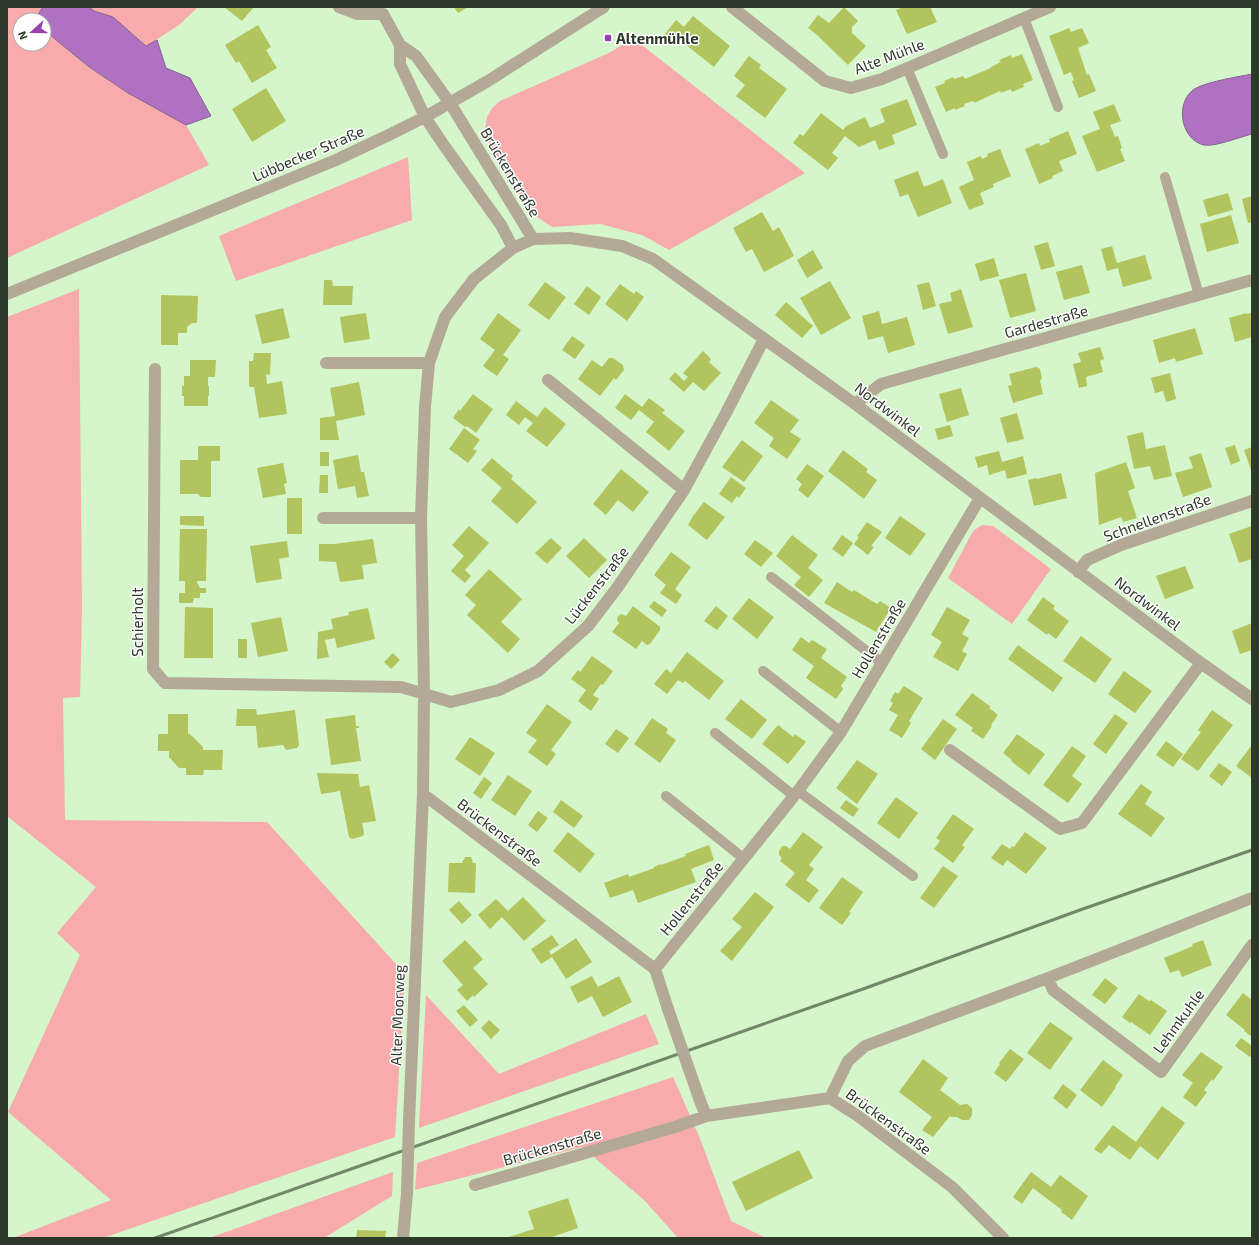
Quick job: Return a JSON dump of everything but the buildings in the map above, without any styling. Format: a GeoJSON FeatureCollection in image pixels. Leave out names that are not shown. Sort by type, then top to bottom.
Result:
{"type":"FeatureCollection","features":[{"type":"Feature","properties":{"kind":"street"},"geometry":{"type":"LineString","coordinates":[[339,7],[358,14],[385,11],[400,45],[400,64],[425,117],[501,225],[513,248]]}},
{"type":"Feature","properties":{"kind":"street","name":"Lübbecker Straße"},"geometry":{"type":"LineString","coordinates":[[7,294],[336,160],[425,117],[450,103],[488,81],[604,7]]}},
{"type":"Feature","properties":{"kind":"street","name":"Alte Mühle"},"geometry":{"type":"LineString","coordinates":[[732,7],[825,81],[851,88],[882,79],[1050,7]]}},
{"type":"Feature","properties":{"kind":"street","name":"Brückenstraße"},"geometry":{"type":"LineString","coordinates":[[400,45],[416,56],[450,103],[532,239],[513,248],[474,279],[445,318],[430,363],[425,407],[421,518],[424,693],[423,794],[655,969]]}},
{"type":"Feature","properties":{"kind":"street","name":"Nordwinkel"},"geometry":{"type":"LineString","coordinates":[[532,239],[570,238],[622,246],[653,259],[855,404],[1078,572],[1252,700]]}},
{"type":"Feature","properties":{"kind":"street","name":"Gardestraße"},"geometry":{"type":"LineString","coordinates":[[855,404],[881,384],[1252,280]]}},
{"type":"Feature","properties":{"kind":"street","name":"Lückenstraße"},"geometry":{"type":"LineString","coordinates":[[424,693],[451,702],[499,690],[538,671],[588,626],[617,588],[684,490],[764,339]]}},
{"type":"Feature","properties":{"kind":"street"},"geometry":{"type":"LineString","coordinates":[[326,363],[430,363]]}},
{"type":"Feature","properties":{"kind":"street","name":"Schierholt"},"geometry":{"type":"LineString","coordinates":[[155,369],[153,669],[165,683],[401,687],[424,693]]}},
{"type":"Feature","properties":{"kind":"street"},"geometry":{"type":"LineString","coordinates":[[548,380],[684,490]]}},
{"type":"Feature","properties":{"kind":"street","name":"Hollenstraße"},"geometry":{"type":"LineString","coordinates":[[655,969],[796,793],[841,732],[980,498]]}},
{"type":"Feature","properties":{"kind":"street","name":"Schnellenstraße"},"geometry":{"type":"LineString","coordinates":[[1078,572],[1087,560],[1121,545],[1252,501]]}},
{"type":"Feature","properties":{"kind":"street"},"geometry":{"type":"LineString","coordinates":[[323,518],[421,518]]}},
{"type":"Feature","properties":{"kind":"street"},"geometry":{"type":"LineString","coordinates":[[950,750],[1060,829],[1082,823],[1201,663]]}},
{"type":"Feature","properties":{"kind":"street","name":"Alter Moorweg"},"geometry":{"type":"LineString","coordinates":[[403,1238],[407,1193],[423,794]]}},
{"type":"Feature","properties":{"kind":"street"},"geometry":{"type":"LineString","coordinates":[[830,1098],[848,1061],[865,1046],[1048,978],[1252,898]]}},
{"type":"Feature","properties":{"kind":"street","name":"Lehmkuhle"},"geometry":{"type":"LineString","coordinates":[[1048,978],[1053,990],[1161,1072],[1252,945]]}},
{"type":"Feature","properties":{"kind":"street"},"geometry":{"type":"LineString","coordinates":[[655,969],[706,1116]]}},
{"type":"Feature","properties":{"kind":"street","name":"Brückenstraße"},"geometry":{"type":"LineString","coordinates":[[475,1185],[675,1127],[706,1116],[830,1098],[858,1116],[952,1187],[1003,1238]]}},
{"type":"Feature","properties":{"kind":"lane"},"geometry":{"type":"LineString","coordinates":[[1024,18],[1058,107]]}},
{"type":"Feature","properties":{"kind":"lane"},"geometry":{"type":"LineString","coordinates":[[907,68],[943,154]]}},
{"type":"Feature","properties":{"kind":"lane"},"geometry":{"type":"LineString","coordinates":[[1165,176],[1199,295]]}},
{"type":"Feature","properties":{"kind":"lane"},"geometry":{"type":"LineString","coordinates":[[771,577],[882,663]]}},
{"type":"Feature","properties":{"kind":"lane"},"geometry":{"type":"LineString","coordinates":[[763,671],[841,732]]}},
{"type":"Feature","properties":{"kind":"lane"},"geometry":{"type":"LineString","coordinates":[[714,733],[913,876]]}},
{"type":"Feature","properties":{"kind":"lane"},"geometry":{"type":"LineString","coordinates":[[666,796],[743,858]]}},
{"type":"Feature","properties":{"kind":"shaded area"},"geometry":{"type":"Polygon","coordinates":[[[7,7],[43,7],[40,12],[12,12],[12,52],[52,52],[52,37],[88,66],[128,93],[186,125],[209,165],[7,258],[7,7]]]}},
{"type":"Feature","properties":{"kind":"shaded area"},"geometry":{"type":"Polygon","coordinates":[[[43,7],[89,7],[94,11],[113,17],[146,46],[157,40],[166,68],[190,78],[211,116],[186,125],[128,93],[88,66],[52,37],[52,12],[40,12],[43,7]]]}},
{"type":"Feature","properties":{"kind":"shaded area"},"geometry":{"type":"Polygon","coordinates":[[[89,7],[198,7],[179,25],[147,46],[113,17],[94,11],[89,7]]]}},
{"type":"Feature","properties":{"kind":"shaded area"},"geometry":{"type":"Polygon","coordinates":[[[633,38],[805,173],[669,250],[642,235],[600,224],[552,227],[531,213],[500,168],[488,141],[485,128],[487,117],[492,108],[500,101],[611,52],[633,38]]]}},
{"type":"Feature","properties":{"kind":"shaded area"},"geometry":{"type":"Polygon","coordinates":[[[1252,74],[1252,134],[1209,145],[1196,142],[1190,136],[1183,121],[1184,104],[1187,96],[1198,87],[1213,82],[1252,74]]]}},
{"type":"Feature","properties":{"kind":"shaded area"},"geometry":{"type":"Polygon","coordinates":[[[408,157],[412,220],[236,281],[219,236],[408,157]]]}},
{"type":"Feature","properties":{"kind":"shaded area"},"geometry":{"type":"Polygon","coordinates":[[[79,289],[82,608],[80,697],[63,698],[65,820],[267,822],[405,974],[395,1137],[103,1238],[13,1238],[111,1200],[8,1112],[80,955],[57,933],[96,887],[7,816],[7,317],[79,289]]]}},
{"type":"Feature","properties":{"kind":"shaded area"},"geometry":{"type":"Polygon","coordinates":[[[982,525],[993,526],[1051,569],[1012,624],[948,578],[973,531],[982,525]]]}},
{"type":"Feature","properties":{"kind":"shaded area"},"geometry":{"type":"Polygon","coordinates":[[[426,995],[499,1074],[646,1014],[659,1044],[419,1128],[426,995]]]}},
{"type":"Feature","properties":{"kind":"shaded area"},"geometry":{"type":"Polygon","coordinates":[[[673,1077],[699,1136],[731,1221],[766,1238],[678,1238],[644,1200],[582,1147],[415,1190],[417,1163],[673,1077]]]}},
{"type":"Feature","properties":{"kind":"shaded area"},"geometry":{"type":"Polygon","coordinates":[[[393,1172],[392,1196],[324,1238],[209,1238],[393,1172]]]}},
{"type":"Feature","properties":{"kind":"railway"},"geometry":{"type":"LineString","coordinates":[[155,1238],[863,989],[1080,910],[1252,850]]}},
{"type":"Feature","properties":{"kind":"place","name":"Altenmühle"},"geometry":{"type":"Point","coordinates":[608,38]}}]}
